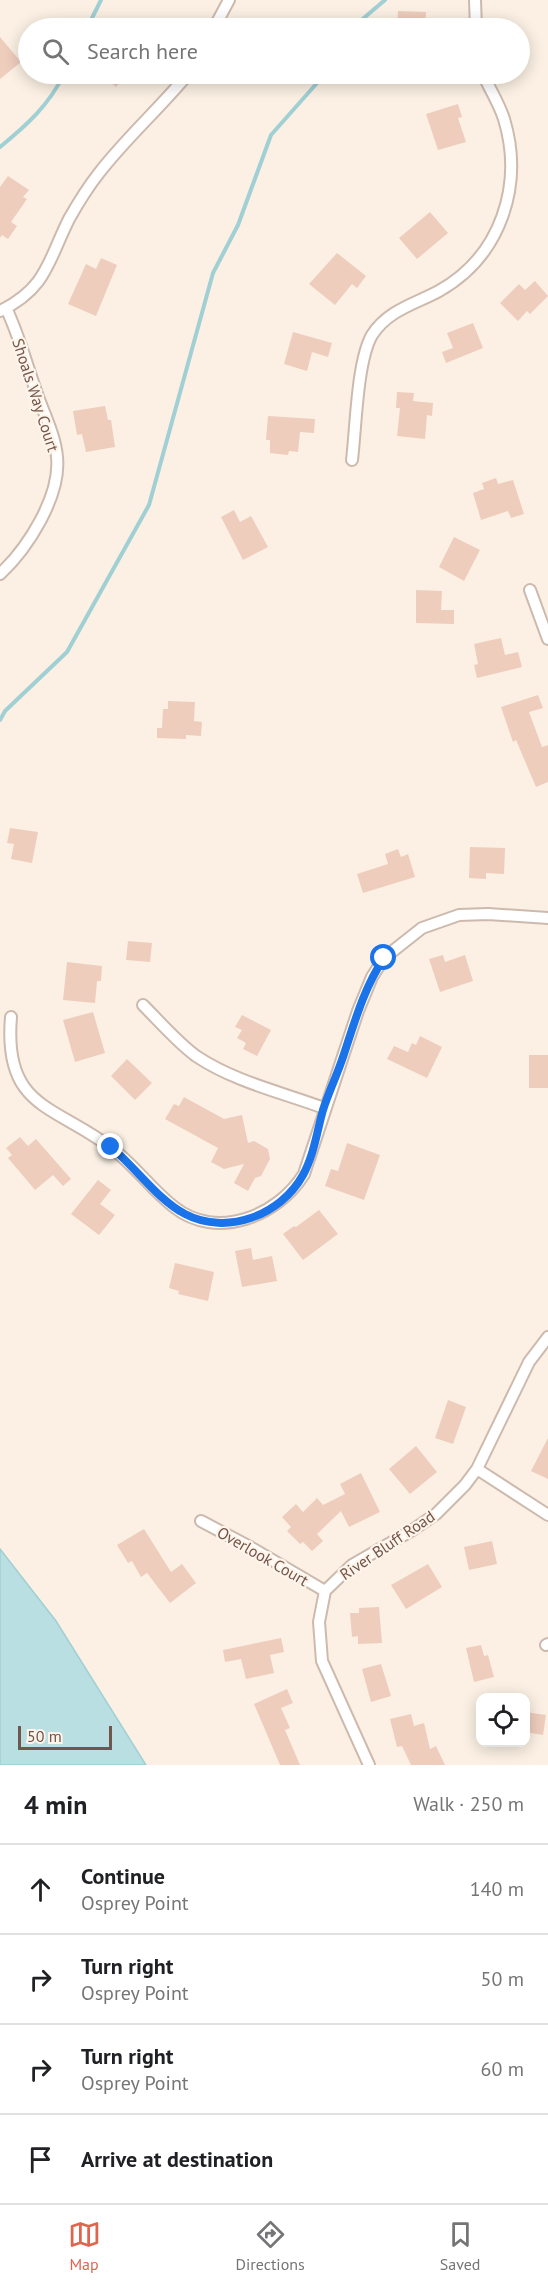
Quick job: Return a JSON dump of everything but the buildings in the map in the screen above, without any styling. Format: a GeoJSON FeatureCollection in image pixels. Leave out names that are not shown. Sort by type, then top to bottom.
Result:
{"type":"FeatureCollection","features":[{"type":"Feature","properties":{"kind":"street"},"geometry":{"type":"LineString","coordinates":[[219,18],[229,0]]}},
{"type":"Feature","properties":{"kind":"street"},"geometry":{"type":"LineString","coordinates":[[474,0],[475,18]]}},
{"type":"Feature","properties":{"kind":"street"},"geometry":{"type":"LineString","coordinates":[[3,309],[28,293],[38,283],[52,260],[69,219],[98,175],[179,84]]}},
{"type":"Feature","properties":{"kind":"street"},"geometry":{"type":"LineString","coordinates":[[352,460],[363,357],[373,335],[388,317],[399,309],[440,291],[466,273],[487,250],[502,222],[510,187],[510,152],[503,116],[488,84]]}},
{"type":"Feature","properties":{"kind":"street","name":"Shoals Way Court"},"geometry":{"type":"LineString","coordinates":[[0,574],[29,540],[52,494],[57,470],[52,433],[3,309]]}},
{"type":"Feature","properties":{"kind":"street"},"geometry":{"type":"LineString","coordinates":[[530,590],[548,639]]}},
{"type":"Feature","properties":{"kind":"street"},"geometry":{"type":"LineString","coordinates":[[11,1017],[9,1038],[11,1054],[19,1077],[34,1098],[44,1107],[111,1147],[175,1208],[195,1218],[218,1222],[244,1220],[280,1203],[289,1195],[304,1174],[357,1011],[372,976],[384,958],[405,940],[432,923],[459,915],[488,914],[548,918]]}},
{"type":"Feature","properties":{"kind":"street"},"geometry":{"type":"LineString","coordinates":[[143,1005],[177,1040],[206,1062],[249,1083],[324,1108]]}},
{"type":"Feature","properties":{"kind":"street","name":"River Bluff Road"},"geometry":{"type":"LineString","coordinates":[[369,1765],[322,1661],[319,1622],[325,1591],[352,1565],[436,1514],[465,1485],[477,1469],[529,1362],[548,1337]]}},
{"type":"Feature","properties":{"kind":"street"},"geometry":{"type":"LineString","coordinates":[[477,1469],[548,1515]]}},
{"type":"Feature","properties":{"kind":"street","name":"Overlook Court"},"geometry":{"type":"LineString","coordinates":[[201,1521],[325,1591]]}},
{"type":"Feature","properties":{"kind":"water"},"geometry":{"type":"Polygon","coordinates":[[[0,1549],[56,1621],[146,1765],[0,1765],[0,1549]]]}},
{"type":"Feature","properties":{"kind":"waterway"},"geometry":{"type":"LineString","coordinates":[[92,18],[101,0]]}},
{"type":"Feature","properties":{"kind":"waterway"},"geometry":{"type":"LineString","coordinates":[[364,18],[385,0]]}},
{"type":"Feature","properties":{"kind":"waterway"},"geometry":{"type":"LineString","coordinates":[[0,147],[36,114],[59,84]]}},
{"type":"Feature","properties":{"kind":"waterway"},"geometry":{"type":"LineString","coordinates":[[0,720],[5,711],[67,652],[149,505],[213,273],[238,225],[271,135],[316,84]]}},
{"type":"Feature","properties":{"kind":"route"},"geometry":{"type":"LineString","coordinates":[[111,1147],[175,1208],[195,1218],[218,1222],[244,1220],[280,1203],[289,1195],[304,1174],[357,1011],[372,976],[384,958]]}}]}
